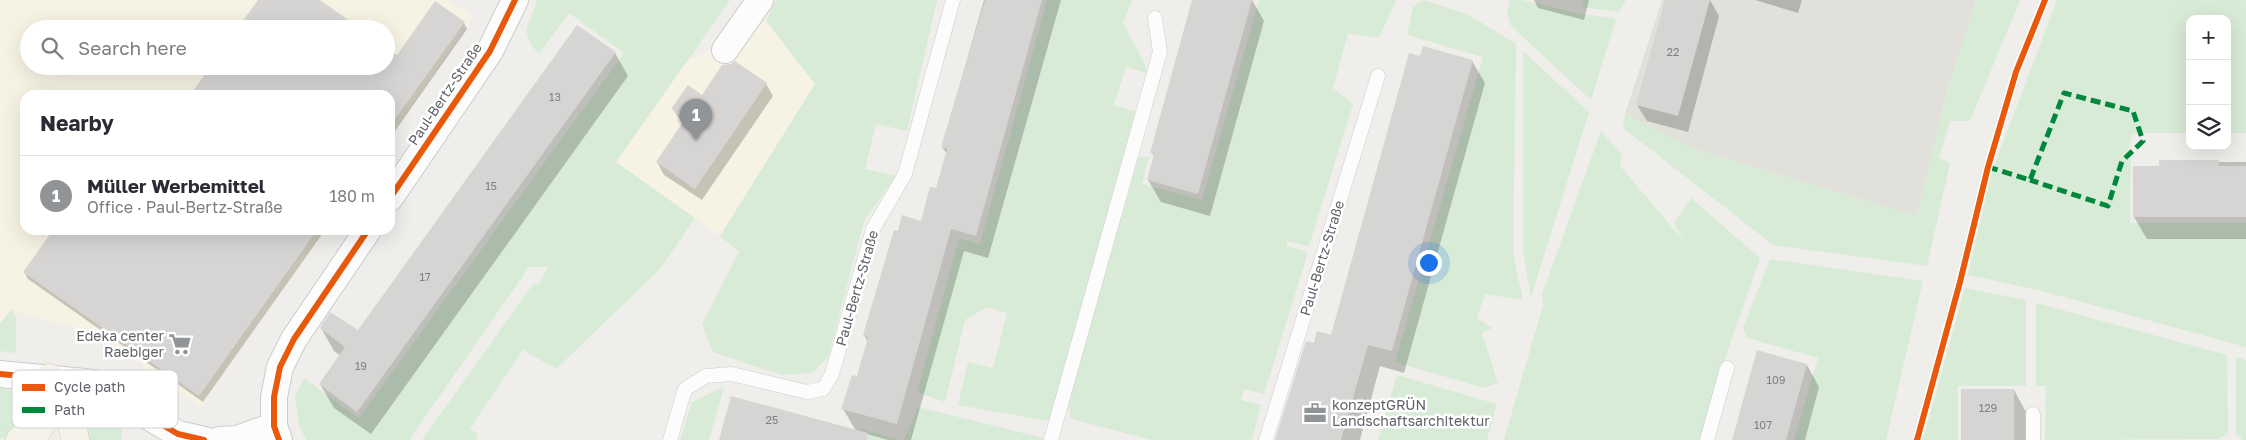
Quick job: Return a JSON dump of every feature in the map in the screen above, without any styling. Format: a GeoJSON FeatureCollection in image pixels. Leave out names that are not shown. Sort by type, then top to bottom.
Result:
{"type":"FeatureCollection","features":[{"type":"Feature","properties":{"kind":"main road"},"geometry":{"type":"LineString","coordinates":[[20,440],[35,434],[39,428]]}},
{"type":"Feature","properties":{"kind":"street","name":"Paul-Bertz-Straße"},"geometry":{"type":"LineString","coordinates":[[395,191],[490,51],[516,0]]}},
{"type":"Feature","properties":{"kind":"street"},"geometry":{"type":"LineString","coordinates":[[725,50],[760,0]]}},
{"type":"Feature","properties":{"kind":"street"},"geometry":{"type":"LineString","coordinates":[[220,440],[276,433],[274,397],[280,367],[294,339],[365,235]]}},
{"type":"Feature","properties":{"kind":"street"},"geometry":{"type":"LineString","coordinates":[[168,428],[178,434],[204,440]]}},
{"type":"Feature","properties":{"kind":"lane","name":"Paul-Bertz-Straße"},"geometry":{"type":"LineString","coordinates":[[670,440],[685,390],[706,376],[732,374],[807,392],[823,390],[832,374],[873,230],[905,174],[953,0]]}},
{"type":"Feature","properties":{"kind":"lane"},"geometry":{"type":"LineString","coordinates":[[1051,440],[1160,52],[1155,18]]}},
{"type":"Feature","properties":{"kind":"lane","name":"Paul-Bertz-Straße"},"geometry":{"type":"LineString","coordinates":[[1266,440],[1378,76]]}},
{"type":"Feature","properties":{"kind":"lane"},"geometry":{"type":"LineString","coordinates":[[1707,440],[1727,368]]}},
{"type":"Feature","properties":{"kind":"lane"},"geometry":{"type":"LineString","coordinates":[[2033,414],[2033,440]]}},
{"type":"Feature","properties":{"kind":"shaded area"},"geometry":{"type":"Polygon","coordinates":[[[0,0],[448,0],[473,17],[395,129],[395,90],[20,90],[20,235],[320,235],[200,407],[178,391],[178,370],[149,370],[101,335],[11,310],[0,324],[0,0]]]}},
{"type":"Feature","properties":{"kind":"shaded area"},"geometry":{"type":"Polygon","coordinates":[[[1662,0],[1976,0],[1947,92],[1917,216],[1694,149],[1625,114],[1662,0]]]}},
{"type":"Feature","properties":{"kind":"shaded area"},"geometry":{"type":"Polygon","coordinates":[[[766,21],[815,84],[720,236],[616,162],[684,63],[766,21]]]}},
{"type":"Feature","properties":{"kind":"green space"},"geometry":{"type":"Polygon","coordinates":[[[537,0],[730,0],[616,162],[695,218],[660,269],[556,369],[523,350],[470,428],[478,435],[477,440],[422,440],[533,284],[538,285],[548,267],[529,267],[409,440],[306,440],[299,425],[295,396],[304,378],[359,418],[624,53],[569,13],[539,54],[528,39],[527,33],[537,0]]]}},
{"type":"Feature","properties":{"kind":"green space"},"geometry":{"type":"Polygon","coordinates":[[[776,0],[937,0],[907,131],[876,124],[865,169],[896,176],[864,221],[828,358],[811,373],[781,375],[713,352],[702,324],[739,252],[720,236],[815,84],[766,21],[776,0]]]}},
{"type":"Feature","properties":{"kind":"green space"},"geometry":{"type":"Polygon","coordinates":[[[1047,0],[1132,0],[1123,23],[1145,64],[1147,73],[1126,67],[1114,105],[1135,112],[1049,421],[958,405],[968,362],[993,368],[1007,313],[987,307],[965,320],[945,402],[917,392],[959,238],[980,244],[1047,0]]]}},
{"type":"Feature","properties":{"kind":"green space"},"geometry":{"type":"Polygon","coordinates":[[[1259,0],[1396,0],[1379,38],[1348,33],[1333,88],[1353,104],[1309,246],[1287,241],[1287,246],[1308,252],[1264,394],[1244,389],[1241,400],[1261,405],[1252,440],[1152,440],[1071,419],[1068,402],[1139,157],[1149,157],[1142,184],[1202,200],[1259,0]]]}},
{"type":"Feature","properties":{"kind":"green space"},"geometry":{"type":"Polygon","coordinates":[[[1424,0],[1469,15],[1516,44],[1513,253],[1523,300],[1485,294],[1477,318],[1492,328],[1482,333],[1498,383],[1484,388],[1395,362],[1483,57],[1407,35],[1413,7],[1424,0]]]}},
{"type":"Feature","properties":{"kind":"green space"},"geometry":{"type":"Polygon","coordinates":[[[1510,0],[1522,0],[1577,13],[1616,19],[1591,100],[1511,26],[1507,13],[1510,0]]]}},
{"type":"Feature","properties":{"kind":"green space"},"geometry":{"type":"Polygon","coordinates":[[[1584,0],[1626,0],[1618,12],[1582,7],[1584,0]]]}},
{"type":"Feature","properties":{"kind":"green space"},"geometry":{"type":"Polygon","coordinates":[[[1976,0],[2020,0],[1970,121],[1950,121],[1939,158],[1950,163],[1927,266],[1773,245],[1623,128],[1625,114],[1694,149],[1917,216],[1947,92],[1976,0]]]}},
{"type":"Feature","properties":{"kind":"green space"},"geometry":{"type":"Polygon","coordinates":[[[2057,0],[2246,0],[2246,133],[2231,133],[2231,15],[2186,15],[2186,133],[2133,133],[2126,155],[2131,158],[2130,223],[2246,223],[2246,347],[2038,290],[1968,275],[1991,174],[2057,0]]]}},
{"type":"Feature","properties":{"kind":"green space"},"geometry":{"type":"Polygon","coordinates":[[[1523,51],[1589,112],[1531,297],[1523,252],[1523,51]]]}},
{"type":"Feature","properties":{"kind":"green space"},"geometry":{"type":"Polygon","coordinates":[[[1601,131],[1622,155],[1620,166],[1683,240],[1674,223],[1691,198],[1760,258],[1731,341],[1700,440],[1504,440],[1543,305],[1542,294],[1601,131]]]}},
{"type":"Feature","properties":{"kind":"green space"},"geometry":{"type":"Polygon","coordinates":[[[1770,259],[1923,281],[1886,440],[1794,440],[1818,358],[1747,338],[1743,328],[1770,259]]]}},
{"type":"Feature","properties":{"kind":"green space"},"geometry":{"type":"Polygon","coordinates":[[[1965,288],[2026,300],[2026,386],[1958,386],[1958,440],[1923,440],[1965,288]]]}},
{"type":"Feature","properties":{"kind":"green space"},"geometry":{"type":"Polygon","coordinates":[[[2036,303],[2227,355],[2228,434],[2217,439],[2045,440],[2046,386],[2036,386],[2036,303]]]}},
{"type":"Feature","properties":{"kind":"green space"},"geometry":{"type":"Polygon","coordinates":[[[11,310],[16,318],[16,353],[0,351],[0,324],[11,310]]]}},
{"type":"Feature","properties":{"kind":"green space"},"geometry":{"type":"Polygon","coordinates":[[[2236,357],[2246,360],[2246,440],[2241,440],[2241,437],[2236,434],[2236,357]]]}},
{"type":"Feature","properties":{"kind":"green space"},"geometry":{"type":"Polygon","coordinates":[[[1397,375],[1497,404],[1487,440],[1378,440],[1397,375]]]}},
{"type":"Feature","properties":{"kind":"green space"},"geometry":{"type":"Polygon","coordinates":[[[724,387],[709,440],[680,440],[692,402],[724,387]]]}},
{"type":"Feature","properties":{"kind":"green space"},"geometry":{"type":"Polygon","coordinates":[[[0,388],[12,390],[12,428],[37,428],[34,440],[0,438],[0,388]]]}},
{"type":"Feature","properties":{"kind":"green space"},"geometry":{"type":"Polygon","coordinates":[[[918,407],[1043,438],[1043,440],[904,440],[918,407]]]}},
{"type":"Feature","properties":{"kind":"green space"},"geometry":{"type":"Polygon","coordinates":[[[85,428],[122,428],[121,440],[86,440],[85,428]]]}},
{"type":"Feature","properties":{"kind":"green space"},"geometry":{"type":"Polygon","coordinates":[[[860,429],[901,440],[856,440],[860,429]]]}},
{"type":"Feature","properties":{"kind":"building"},"geometry":{"type":"Polygon","coordinates":[[[258,0],[320,0],[348,20],[244,20],[258,0]]]}},
{"type":"Feature","properties":{"kind":"building"},"geometry":{"type":"Polygon","coordinates":[[[985,0],[1042,0],[976,236],[951,229],[897,424],[841,409],[852,375],[857,376],[868,337],[863,335],[894,230],[898,231],[902,215],[921,221],[930,187],[936,188],[947,149],[941,147],[985,0]]]}},
{"type":"Feature","properties":{"kind":"building"},"geometry":{"type":"Polygon","coordinates":[[[1192,0],[1252,0],[1198,194],[1147,180],[1154,154],[1150,153],[1192,0]]]}},
{"type":"Feature","properties":{"kind":"building"},"geometry":{"type":"Polygon","coordinates":[[[1665,0],[1710,0],[1678,116],[1636,105],[1665,0]]]}},
{"type":"Feature","properties":{"kind":"building"},"geometry":{"type":"Polygon","coordinates":[[[435,1],[465,22],[395,119],[395,90],[194,90],[204,75],[395,75],[395,54],[397,55],[435,1]]]}},
{"type":"Feature","properties":{"kind":"building"},"geometry":{"type":"Polygon","coordinates":[[[577,25],[616,52],[357,412],[319,384],[345,347],[320,328],[330,312],[358,330],[577,25]]]}},
{"type":"Feature","properties":{"kind":"building"},"geometry":{"type":"Polygon","coordinates":[[[1423,46],[1473,60],[1392,351],[1368,345],[1341,440],[1275,440],[1306,341],[1314,343],[1317,331],[1331,335],[1409,53],[1420,56],[1423,46]]]}},
{"type":"Feature","properties":{"kind":"building"},"geometry":{"type":"Polygon","coordinates":[[[735,61],[767,83],[695,189],[656,162],[685,119],[671,109],[688,85],[702,95],[722,65],[731,64],[735,61]]]}},
{"type":"Feature","properties":{"kind":"building"},"geometry":{"type":"Polygon","coordinates":[[[2159,160],[2219,160],[2219,166],[2246,166],[2246,217],[2133,217],[2133,166],[2159,166],[2159,160]]]}},
{"type":"Feature","properties":{"kind":"building","name":"Edeka center Raebiger"},"geometry":{"type":"Polygon","coordinates":[[[49,235],[313,235],[199,396],[178,381],[178,370],[162,370],[23,272],[49,235]]]}},
{"type":"Feature","properties":{"kind":"building"},"geometry":{"type":"Polygon","coordinates":[[[1757,350],[1807,364],[1786,440],[1732,440],[1757,350]]]}},
{"type":"Feature","properties":{"kind":"building"},"geometry":{"type":"Polygon","coordinates":[[[1961,389],[2014,389],[2014,440],[1961,440],[1961,389]]]}},
{"type":"Feature","properties":{"kind":"building"},"geometry":{"type":"Polygon","coordinates":[[[731,396],[868,433],[867,440],[719,440],[731,396]]]}},
{"type":"Feature","properties":{"kind":"marked path"},"geometry":{"type":"LineString","coordinates":[[1988,167],[2030,180],[2064,93],[2133,111],[2143,141],[2122,161],[2108,206],[2030,180]]}},
{"type":"Feature","properties":{"kind":"cycle path"},"geometry":{"type":"LineString","coordinates":[[395,191],[490,51],[515,0]]}},
{"type":"Feature","properties":{"kind":"cycle path"},"geometry":{"type":"LineString","coordinates":[[1917,440],[1960,282],[1988,167],[2016,72],[2045,0]]}},
{"type":"Feature","properties":{"kind":"cycle path"},"geometry":{"type":"LineString","coordinates":[[279,440],[274,426],[274,397],[280,367],[294,339],[365,235]]}},
{"type":"Feature","properties":{"kind":"cycle path"},"geometry":{"type":"LineString","coordinates":[[0,374],[12,375]]}},
{"type":"Feature","properties":{"kind":"cycle path"},"geometry":{"type":"LineString","coordinates":[[168,428],[178,434],[204,440]]}},
{"type":"Feature","properties":{"kind":"place","name":"Müller Werbemittel"},"geometry":{"type":"Point","coordinates":[696,140]}},
{"type":"Feature","properties":{"kind":"place","name":"Edeka center Raebiger"},"geometry":{"type":"Point","coordinates":[180,344]}},
{"type":"Feature","properties":{"kind":"place","name":"konzeptGRÜN Landschaftsarchitektur"},"geometry":{"type":"Point","coordinates":[1315,413]}}]}
